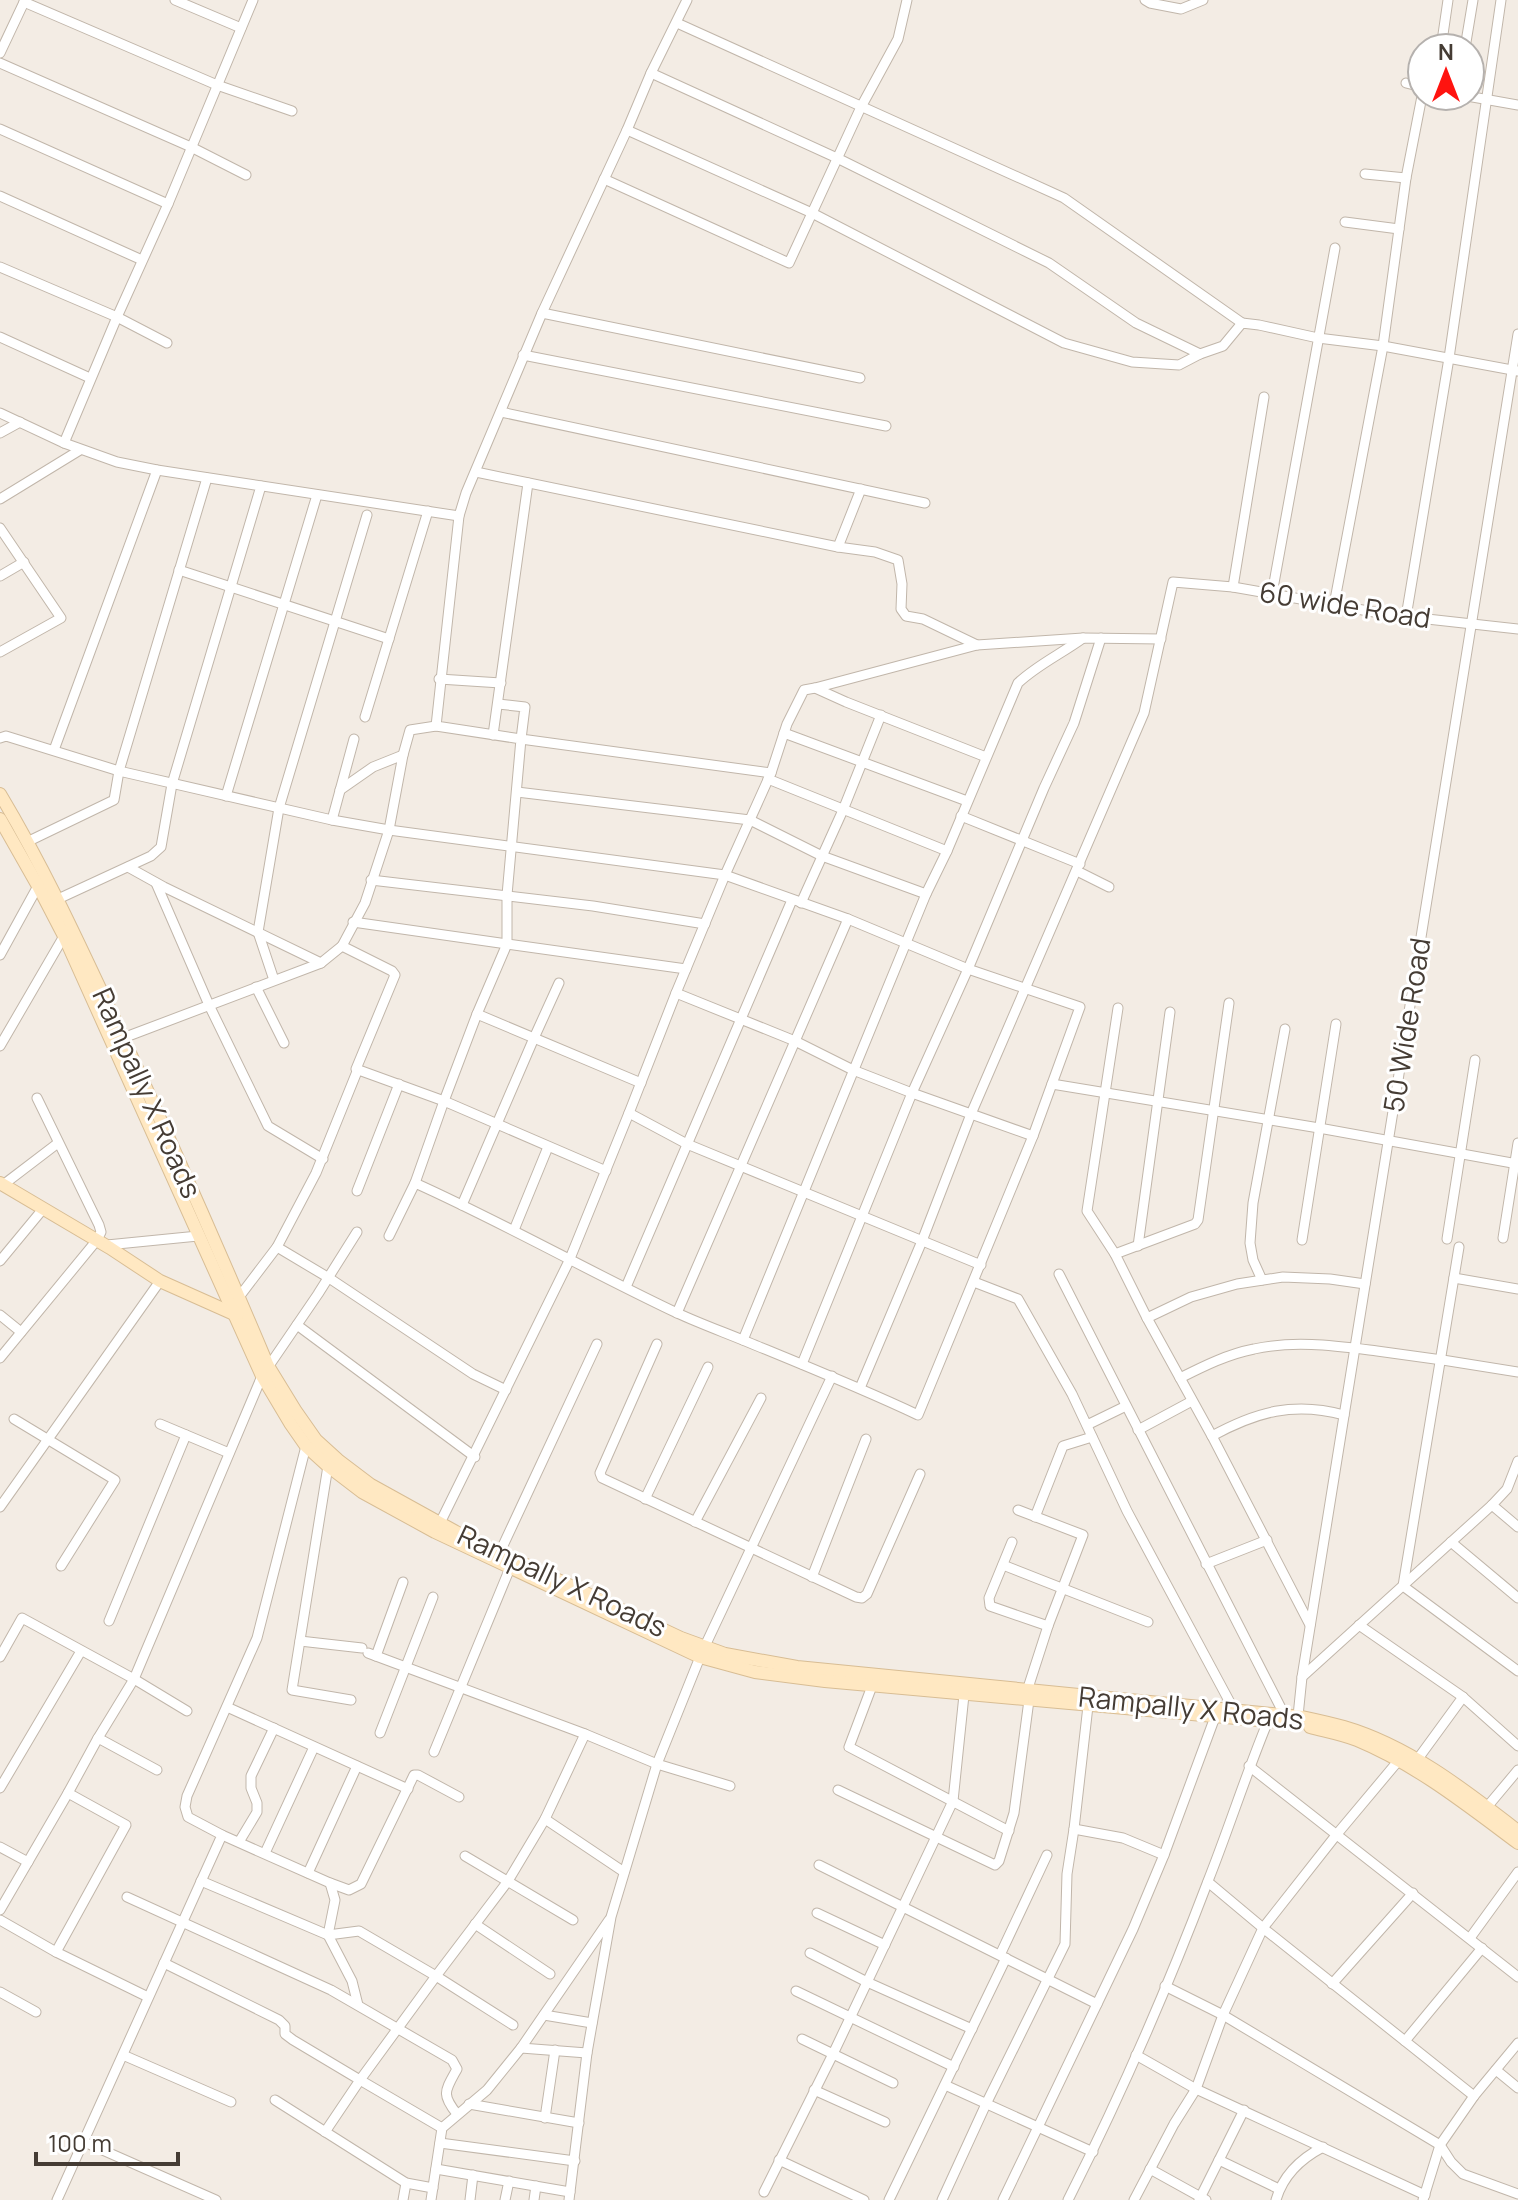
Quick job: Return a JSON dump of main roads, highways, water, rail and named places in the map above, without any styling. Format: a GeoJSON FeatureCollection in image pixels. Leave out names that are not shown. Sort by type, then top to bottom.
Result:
{"type":"FeatureCollection","features":[{"type":"Feature","properties":{"kind":"main road","name":"Rampally X Roads"},"geometry":{"type":"LineString","coordinates":[[0,794],[29,841],[123,1038],[239,1297],[239,1312]]}},
{"type":"Feature","properties":{"kind":"main road"},"geometry":{"type":"LineString","coordinates":[[0,819],[64,936],[198,1236],[239,1312],[290,1423],[306,1446],[362,1492],[510,1568],[755,1672],[964,1695],[1028,1695],[1088,1706],[1297,1723],[1355,1740],[1399,1760],[1437,1783],[1518,1843]]}},
{"type":"Feature","properties":{"kind":"main road"},"geometry":{"type":"LineString","coordinates":[[2,1184],[160,1281],[239,1312]]}},
{"type":"Feature","properties":{"kind":"main road","name":"Rampally X Roads"},"geometry":{"type":"LineString","coordinates":[[265,1371],[316,1440],[371,1485],[440,1523],[681,1638],[702,1652],[797,1667],[1028,1695],[1298,1716],[1344,1727],[1417,1760],[1518,1831]]}}]}
